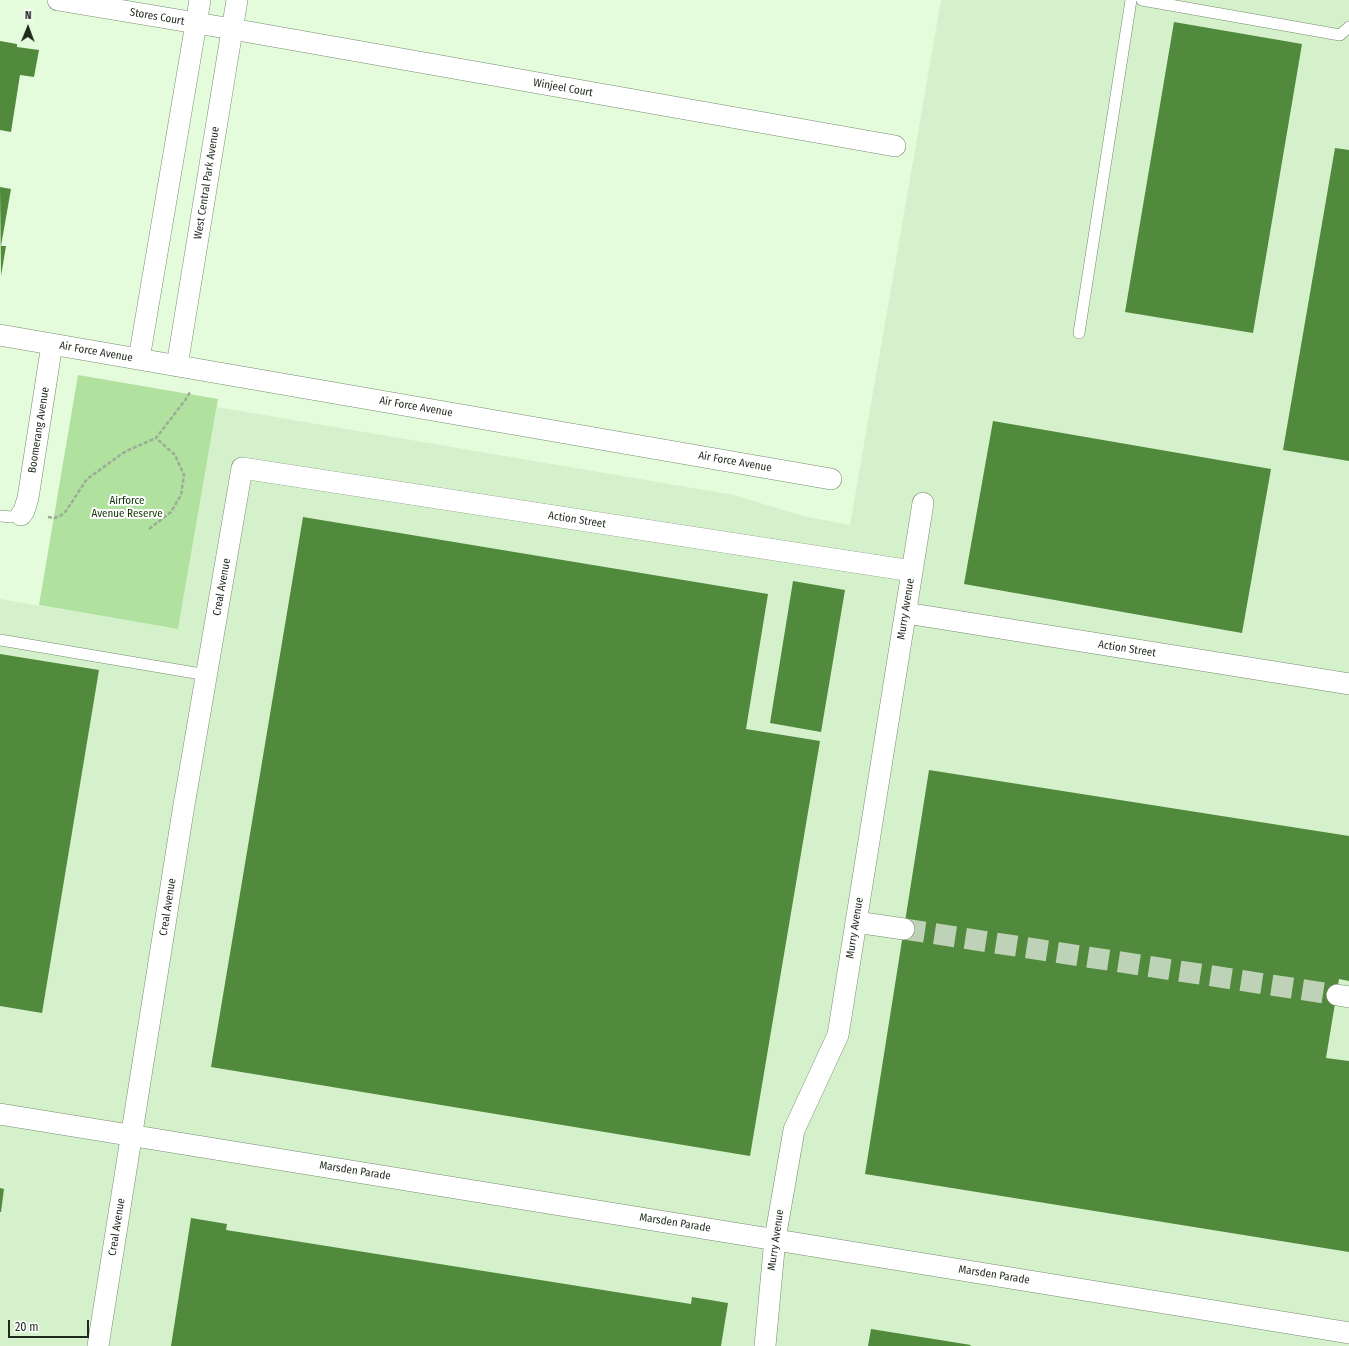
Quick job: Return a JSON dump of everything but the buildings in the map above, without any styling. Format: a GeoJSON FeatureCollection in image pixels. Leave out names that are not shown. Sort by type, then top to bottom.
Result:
{"type":"FeatureCollection","features":[{"type":"Feature","properties":{"kind":"street","name":"Stores Court"},"geometry":{"type":"LineString","coordinates":[[58,0],[232,29]]}},
{"type":"Feature","properties":{"kind":"street"},"geometry":{"type":"LineString","coordinates":[[139,359],[200,0]]}},
{"type":"Feature","properties":{"kind":"street","name":"West Central Park Avenue"},"geometry":{"type":"LineString","coordinates":[[177,366],[236,0]]}},
{"type":"Feature","properties":{"kind":"street","name":"Winjeel Court"},"geometry":{"type":"LineString","coordinates":[[232,29],[894,146]]}},
{"type":"Feature","properties":{"kind":"street","name":"Air Force Avenue"},"geometry":{"type":"LineString","coordinates":[[0,335],[831,479]]}},
{"type":"Feature","properties":{"kind":"street","name":"Boomerang Avenue"},"geometry":{"type":"LineString","coordinates":[[22,513],[28,498],[52,344]]}},
{"type":"Feature","properties":{"kind":"street","name":"Action Street"},"geometry":{"type":"LineString","coordinates":[[242,468],[912,571]]}},
{"type":"Feature","properties":{"kind":"street","name":"Creal Avenue"},"geometry":{"type":"LineString","coordinates":[[98,1346],[183,811],[242,468]]}},
{"type":"Feature","properties":{"kind":"street","name":"Murry Avenue"},"geometry":{"type":"LineString","coordinates":[[764,1346],[775,1240],[794,1130],[838,1035],[923,503]]}},
{"type":"Feature","properties":{"kind":"street","name":"Action Street"},"geometry":{"type":"LineString","coordinates":[[906,614],[1349,684]]}},
{"type":"Feature","properties":{"kind":"street"},"geometry":{"type":"LineString","coordinates":[[856,922],[904,929]]}},
{"type":"Feature","properties":{"kind":"street","name":"Marsden Parade"},"geometry":{"type":"LineString","coordinates":[[0,1114],[1349,1333]]}},
{"type":"Feature","properties":{"kind":"lane"},"geometry":{"type":"LineString","coordinates":[[1080,333],[1131,0]]}},
{"type":"Feature","properties":{"kind":"lane"},"geometry":{"type":"LineString","coordinates":[[1142,0],[1340,36],[1349,27]]}},
{"type":"Feature","properties":{"kind":"lane"},"geometry":{"type":"LineString","coordinates":[[0,516],[12,517],[22,513]]}},
{"type":"Feature","properties":{"kind":"lane"},"geometry":{"type":"LineString","coordinates":[[0,640],[207,675]]}},
{"type":"Feature","properties":{"kind":"path"},"geometry":{"type":"LineString","coordinates":[[22,513],[54,518],[60,516],[66,511],[87,479],[126,451],[156,438],[186,399],[190,389]]}},
{"type":"Feature","properties":{"kind":"path"},"geometry":{"type":"LineString","coordinates":[[149,529],[171,512],[181,495],[184,475],[175,455],[156,438]]}},
{"type":"Feature","properties":{"kind":"shaded area"},"geometry":{"type":"Polygon","coordinates":[[[941,0],[1349,0],[1349,1346],[0,1346],[0,599],[178,629],[217,407],[734,495],[803,516],[850,525],[941,0]]]}},
{"type":"Feature","properties":{"kind":"green space","name":"Airforce Avenue Reserve"},"geometry":{"type":"Polygon","coordinates":[[[78,375],[218,399],[178,629],[39,605],[78,375]]]}},
{"type":"Feature","properties":{"kind":"tunnel"},"geometry":{"type":"LineString","coordinates":[[904,929],[1337,995]]}}]}
